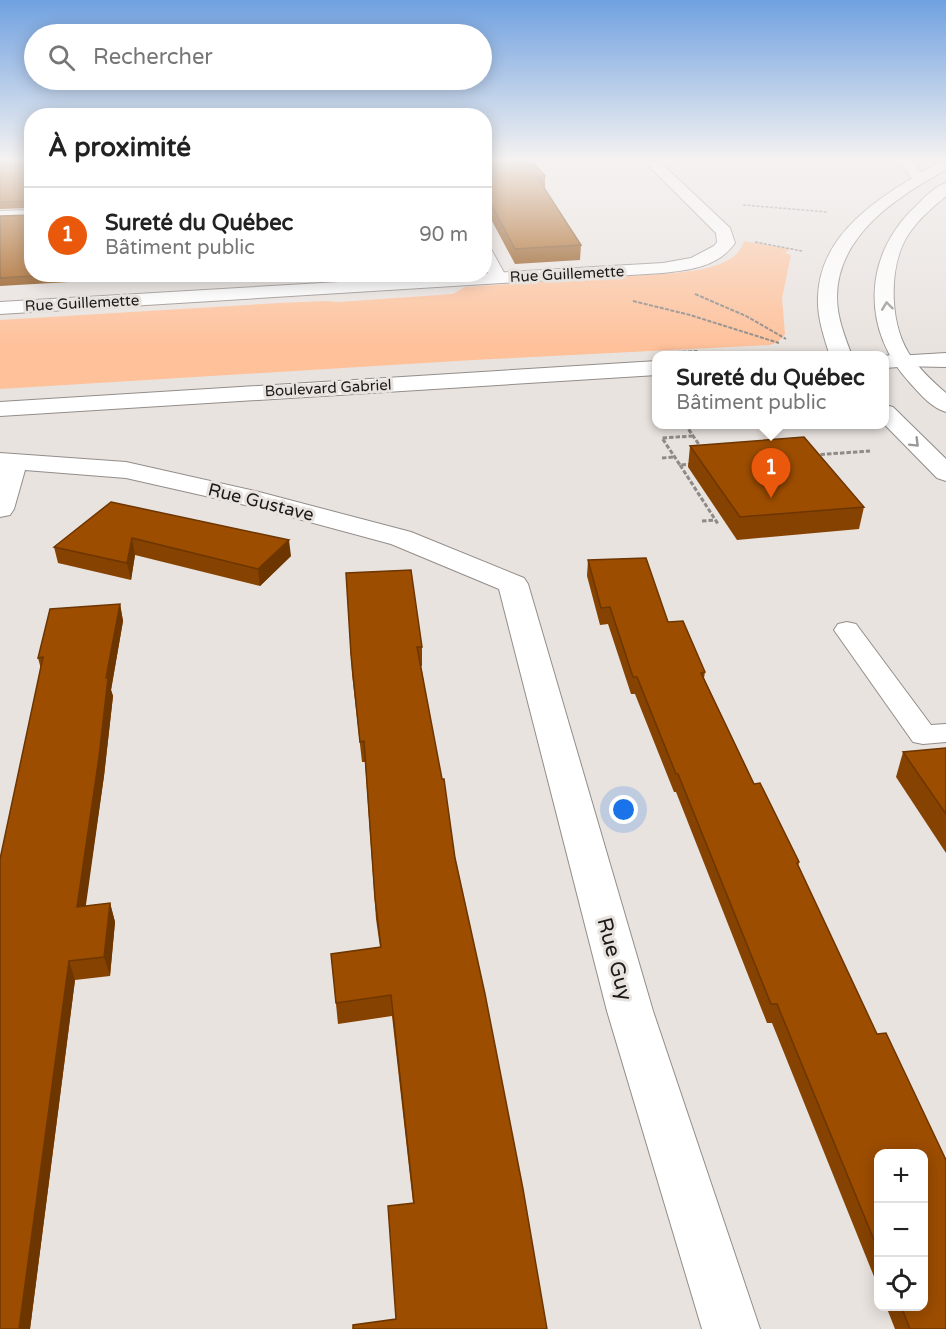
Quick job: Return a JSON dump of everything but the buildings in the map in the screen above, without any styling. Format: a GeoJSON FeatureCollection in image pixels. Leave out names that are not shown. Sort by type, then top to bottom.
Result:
{"type":"FeatureCollection","features":[{"type":"Feature","properties":{"kind":"main road","name":"Rue Guillemette"},"geometry":{"type":"LineString","coordinates":[[492,278],[637,270],[694,262],[716,254],[724,247],[727,239],[724,232],[715,223]]}},
{"type":"Feature","properties":{"kind":"main road"},"geometry":{"type":"LineString","coordinates":[[839,351],[831,328],[827,285],[832,262],[846,239],[864,223]]}},
{"type":"Feature","properties":{"kind":"main road"},"geometry":{"type":"LineString","coordinates":[[909,223],[901,232],[886,265],[885,289],[894,361],[946,405]]}},
{"type":"Feature","properties":{"kind":"main road"},"geometry":{"type":"LineString","coordinates":[[194,282],[194,297]]}},
{"type":"Feature","properties":{"kind":"main road","name":"Rue Guillemette"},"geometry":{"type":"LineString","coordinates":[[0,308],[436,282]]}},
{"type":"Feature","properties":{"kind":"main road"},"geometry":{"type":"LineString","coordinates":[[894,361],[946,360]]}},
{"type":"Feature","properties":{"kind":"main road","name":"Boulevard Gabriel"},"geometry":{"type":"LineString","coordinates":[[0,409],[652,368]]}},
{"type":"Feature","properties":{"kind":"main road"},"geometry":{"type":"LineString","coordinates":[[889,416],[946,473]]}},
{"type":"Feature","properties":{"kind":"main road"},"geometry":{"type":"LineString","coordinates":[[0,509],[8,461]]}},
{"type":"Feature","properties":{"kind":"main road","name":"Rue Gustave"},"geometry":{"type":"LineString","coordinates":[[8,461],[126,470],[259,500],[401,538],[513,584]]}},
{"type":"Feature","properties":{"kind":"main road","name":"Rue Guy"},"geometry":{"type":"LineString","coordinates":[[513,584],[630,1011],[731,1329]]}},
{"type":"Feature","properties":{"kind":"lane"},"geometry":{"type":"LineString","coordinates":[[492,264],[500,278]]}},
{"type":"Feature","properties":{"kind":"lane"},"geometry":{"type":"LineString","coordinates":[[847,630],[923,735],[946,733]]}},
{"type":"Feature","properties":{"kind":"path"},"geometry":{"type":"LineString","coordinates":[[752,241],[802,250]]}},
{"type":"Feature","properties":{"kind":"path"},"geometry":{"type":"LineString","coordinates":[[637,270],[645,276],[709,299],[747,316],[786,339]]}},
{"type":"Feature","properties":{"kind":"path"},"geometry":{"type":"LineString","coordinates":[[622,299],[690,315],[779,344]]}},
{"type":"Feature","properties":{"kind":"path"},"geometry":{"type":"LineString","coordinates":[[689,429],[705,454]]}},
{"type":"Feature","properties":{"kind":"path"},"geometry":{"type":"LineString","coordinates":[[693,436],[662,438],[718,524]]}},
{"type":"Feature","properties":{"kind":"path"},"geometry":{"type":"LineString","coordinates":[[813,455],[870,451]]}},
{"type":"Feature","properties":{"kind":"path"},"geometry":{"type":"LineString","coordinates":[[662,458],[674,457]]}},
{"type":"Feature","properties":{"kind":"path"},"geometry":{"type":"LineString","coordinates":[[680,465],[701,463]]}},
{"type":"Feature","properties":{"kind":"path"},"geometry":{"type":"LineString","coordinates":[[702,521],[715,520]]}},
{"type":"Feature","properties":{"kind":"shaded area"},"geometry":{"type":"Polygon","coordinates":[[[744,241],[790,249],[785,253],[791,255],[782,298],[785,334],[778,342],[770,345],[473,360],[0,389],[0,320],[279,303],[338,302],[453,294],[465,287],[676,273],[716,266],[725,262],[734,257],[744,241]]]}},
{"type":"Feature","properties":{"kind":"place","name":"Sureté du Québec"},"geometry":{"type":"Point","coordinates":[771,498]}}]}
